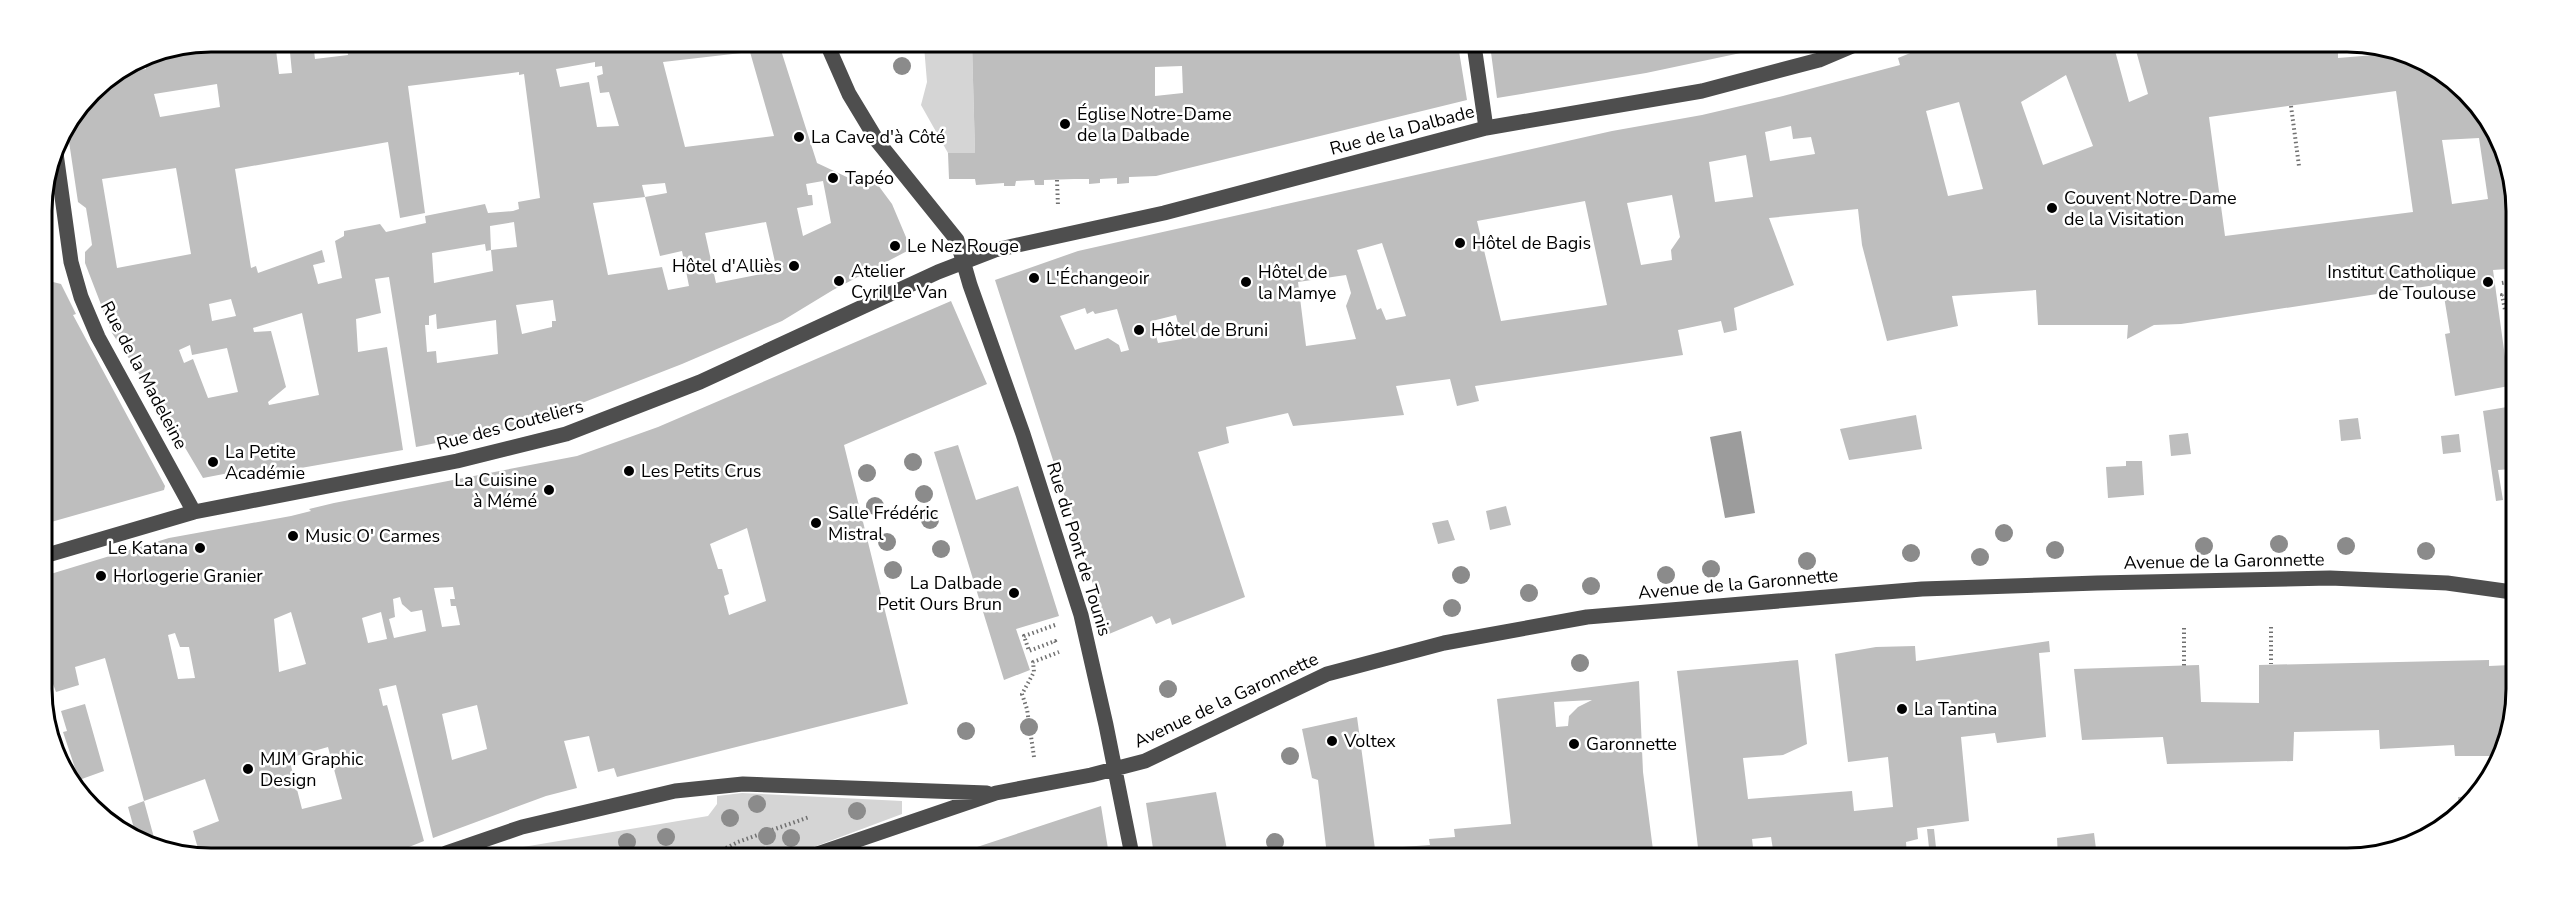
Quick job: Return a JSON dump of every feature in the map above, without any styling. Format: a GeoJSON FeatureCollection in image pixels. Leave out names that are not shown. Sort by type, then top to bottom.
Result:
{"type":"FeatureCollection","features":[{"type":"Feature","properties":{"kind":"street"},"geometry":{"type":"LineString","coordinates":[[1475,52],[1486,128]]}},
{"type":"Feature","properties":{"kind":"street","name":"Rue de la Dalbade"},"geometry":{"type":"LineString","coordinates":[[964,262],[995,250],[1164,213],[1486,128],[1702,91],[1819,60],[1837,52]]}},
{"type":"Feature","properties":{"kind":"street","name":"Rue du Pont de Tounis"},"geometry":{"type":"LineString","coordinates":[[831,53],[849,94],[878,142],[957,240],[1081,615],[1125,811],[1131,848]]}},
{"type":"Feature","properties":{"kind":"street","name":"Rue de la Madeleine"},"geometry":{"type":"LineString","coordinates":[[58,170],[71,262],[81,297],[98,337],[194,512]]}},
{"type":"Feature","properties":{"kind":"street","name":"Rue des Couteliers"},"geometry":{"type":"LineString","coordinates":[[52,554],[194,512],[457,461],[566,434],[700,382],[964,262]]}},
{"type":"Feature","properties":{"kind":"street","name":"Avenue de la Garonnette"},"geometry":{"type":"LineString","coordinates":[[835,848],[996,793],[1091,776],[1146,761],[1327,674],[1444,643],[1587,617],[1922,589],[2097,583],[2330,578],[2447,583],[2506,591]]}},
{"type":"Feature","properties":{"kind":"street","name":"Avenue de la Garonnette"},"geometry":{"type":"LineString","coordinates":[[470,848],[522,827],[675,791],[732,785],[996,793]]}},
{"type":"Feature","properties":{"kind":"path"},"geometry":{"type":"LineString","coordinates":[[2291,106],[2300,166]]}},
{"type":"Feature","properties":{"kind":"path"},"geometry":{"type":"LineString","coordinates":[[2502,283],[2506,282]]}},
{"type":"Feature","properties":{"kind":"path"},"geometry":{"type":"LineString","coordinates":[[2506,294],[2502,295],[2506,310]]}},
{"type":"Feature","properties":{"kind":"path"},"geometry":{"type":"LineString","coordinates":[[1027,709],[1022,694],[1034,672],[1034,662],[1060,652],[1055,641],[1029,651],[1024,636],[1053,626]]}},
{"type":"Feature","properties":{"kind":"path"},"geometry":{"type":"LineString","coordinates":[[2271,627],[2271,664]]}},
{"type":"Feature","properties":{"kind":"path"},"geometry":{"type":"LineString","coordinates":[[2184,628],[2184,666]]}},
{"type":"Feature","properties":{"kind":"path"},"geometry":{"type":"LineString","coordinates":[[726,848],[812,817]]}},
{"type":"Feature","properties":{"kind":"shaded area"},"geometry":{"type":"Polygon","coordinates":[[[925,53],[972,53],[975,153],[948,153],[921,105],[927,82],[925,53]]]}},
{"type":"Feature","properties":{"kind":"shaded area"},"geometry":{"type":"Polygon","coordinates":[[[1741,431],[1755,513],[1725,518],[1710,437],[1741,431]]]}},
{"type":"Feature","properties":{"kind":"shaded area"},"geometry":{"type":"Polygon","coordinates":[[[742,793],[902,801],[902,814],[812,848],[518,848],[708,816],[717,804],[717,796],[742,793]]]}},
{"type":"Feature","properties":{"kind":"building"},"geometry":{"type":"Polygon","coordinates":[[[1459,52],[1467,100],[1156,176],[1129,177],[1129,183],[1117,184],[1117,178],[1100,179],[1100,183],[1089,184],[1089,179],[1074,179],[1044,180],[1044,185],[1035,185],[1034,180],[1016,181],[1015,186],[1004,186],[1004,183],[976,185],[975,179],[949,179],[948,153],[975,153],[972,53],[1459,52]],[[1182,66],[1155,67],[1155,96],[1183,93],[1182,66]]]}},
{"type":"Feature","properties":{"kind":"building"},"geometry":{"type":"Polygon","coordinates":[[[1491,52],[1744,52],[1646,73],[1497,98],[1491,52]]]}},
{"type":"Feature","properties":{"kind":"building"},"geometry":{"type":"Polygon","coordinates":[[[1912,52],[2115,52],[2129,102],[2148,94],[2136,52],[2338,52],[2338,58],[2374,55],[2389,58],[2427,74],[2444,85],[2467,107],[2480,123],[2498,160],[2506,201],[2506,269],[2493,270],[2506,364],[2506,387],[2455,396],[2445,334],[2450,333],[2442,284],[2181,324],[2154,325],[2127,339],[2128,325],[2038,325],[2036,290],[1952,296],[1958,326],[1887,341],[1862,245],[1858,209],[1769,218],[1794,285],[1734,308],[1737,330],[1724,333],[1721,321],[1678,330],[1683,355],[1475,386],[1479,401],[1457,406],[1450,379],[1396,386],[1404,415],[1293,426],[1288,413],[1226,427],[1229,443],[1198,452],[1245,597],[1172,625],[1170,618],[1156,624],[1152,616],[1109,634],[995,280],[1078,251],[1612,131],[1702,115],[1900,65],[1898,58],[1912,52]],[[2066,75],[2021,102],[2043,165],[2093,146],[2066,75]],[[2396,91],[2209,117],[2225,236],[2413,212],[2396,91]],[[1959,102],[1926,111],[1948,196],[1983,189],[1959,102]],[[1791,126],[1765,132],[1770,161],[1815,154],[1811,137],[1793,139],[1791,126]],[[2479,138],[2442,140],[2452,204],[2488,199],[2479,138]],[[1746,155],[1709,162],[1715,202],[1753,197],[1746,155]],[[1672,195],[1627,203],[1641,265],[1672,260],[1671,250],[1680,237],[1672,195]],[[1585,201],[1477,221],[1501,321],[1607,305],[1585,201]],[[1382,243],[1357,250],[1377,310],[1381,308],[1386,320],[1406,316],[1382,243]],[[1346,275],[1298,282],[1306,346],[1356,339],[1346,306],[1351,293],[1346,275]],[[1085,308],[1060,316],[1075,350],[1108,338],[1119,345],[1121,352],[1129,350],[1117,309],[1095,314],[1093,311],[1087,314],[1085,308]],[[1176,315],[1152,321],[1158,343],[1182,339],[1176,315]]]}},
{"type":"Feature","properties":{"kind":"building"},"geometry":{"type":"Polygon","coordinates":[[[201,53],[276,53],[279,74],[292,73],[290,53],[314,53],[315,59],[348,55],[348,53],[743,53],[663,62],[685,147],[774,136],[750,53],[782,53],[817,163],[851,179],[872,177],[892,204],[911,249],[833,290],[782,321],[682,364],[523,426],[416,447],[389,277],[375,279],[381,313],[356,319],[358,352],[387,347],[403,450],[239,479],[234,472],[203,478],[158,402],[112,333],[85,263],[85,252],[92,245],[86,208],[78,202],[69,142],[79,123],[99,99],[123,79],[140,70],[146,69],[160,61],[201,53]],[[595,62],[556,69],[560,87],[589,82],[597,127],[619,126],[609,92],[600,93],[597,76],[603,74],[602,66],[595,67],[595,62]],[[519,72],[408,86],[425,213],[400,218],[388,142],[235,169],[251,268],[256,266],[258,273],[322,250],[325,262],[313,265],[318,284],[342,278],[335,241],[344,236],[344,231],[380,224],[386,232],[426,223],[425,216],[485,204],[488,213],[513,211],[519,209],[518,202],[540,198],[524,74],[519,75],[519,72]],[[217,84],[154,94],[160,117],[220,107],[217,84]],[[176,168],[102,179],[117,268],[191,254],[176,168]],[[823,181],[806,184],[808,195],[812,195],[813,205],[797,208],[803,236],[831,223],[823,181]],[[665,183],[642,185],[645,197],[667,193],[665,183]],[[645,197],[593,203],[608,275],[662,267],[668,290],[689,286],[682,251],[660,256],[645,197]],[[514,222],[490,226],[491,250],[517,247],[514,222]],[[766,222],[705,233],[716,283],[777,271],[766,222]],[[485,244],[432,253],[434,283],[493,271],[491,250],[486,251],[485,244]],[[231,299],[209,304],[212,321],[236,316],[231,299]],[[553,300],[516,305],[522,334],[552,327],[552,321],[556,321],[553,300]],[[302,313],[253,328],[254,332],[271,331],[286,387],[268,402],[269,405],[319,395],[302,313]],[[436,314],[429,316],[429,325],[425,325],[427,352],[436,351],[437,363],[498,354],[496,320],[437,329],[436,314]],[[190,345],[179,350],[184,363],[193,359],[208,398],[238,392],[227,348],[192,355],[190,345]]]}},
{"type":"Feature","properties":{"kind":"building"},"geometry":{"type":"Polygon","coordinates":[[[53,281],[61,284],[76,314],[73,315],[165,486],[164,490],[52,522],[53,281]]]}},
{"type":"Feature","properties":{"kind":"building"},"geometry":{"type":"Polygon","coordinates":[[[951,301],[987,384],[844,445],[908,704],[617,777],[614,768],[598,772],[589,736],[564,741],[577,788],[546,796],[433,838],[396,685],[379,689],[383,706],[387,705],[424,841],[407,848],[197,847],[193,831],[219,821],[205,779],[144,801],[105,658],[75,667],[79,685],[56,692],[52,681],[52,573],[169,538],[291,516],[334,503],[577,456],[658,427],[951,301]],[[747,528],[710,544],[718,569],[722,569],[729,594],[724,596],[729,615],[766,601],[747,528]],[[453,587],[434,588],[442,627],[460,625],[456,606],[451,606],[450,599],[455,599],[453,587]],[[400,597],[393,599],[395,617],[389,619],[394,638],[426,631],[422,610],[411,612],[402,604],[400,597]],[[291,612],[274,619],[279,672],[306,664],[291,612]],[[381,612],[362,618],[368,643],[387,639],[381,612]],[[175,633],[168,635],[178,679],[195,678],[189,647],[180,647],[175,633]],[[477,705],[442,714],[452,760],[487,749],[477,705]],[[328,747],[289,758],[302,809],[342,799],[328,747]]]}},
{"type":"Feature","properties":{"kind":"building"},"geometry":{"type":"Polygon","coordinates":[[[2506,407],[2506,469],[2498,470],[2503,500],[2496,501],[2483,411],[2506,407]]]}},
{"type":"Feature","properties":{"kind":"building"},"geometry":{"type":"Polygon","coordinates":[[[1916,415],[1922,449],[1849,460],[1840,429],[1916,415]]]}},
{"type":"Feature","properties":{"kind":"building"},"geometry":{"type":"Polygon","coordinates":[[[2358,418],[2361,439],[2341,441],[2339,420],[2358,418]]]}},
{"type":"Feature","properties":{"kind":"building"},"geometry":{"type":"Polygon","coordinates":[[[2188,433],[2191,454],[2171,456],[2169,435],[2188,433]]]}},
{"type":"Feature","properties":{"kind":"building"},"geometry":{"type":"Polygon","coordinates":[[[2459,434],[2461,452],[2443,454],[2441,436],[2459,434]]]}},
{"type":"Feature","properties":{"kind":"building"},"geometry":{"type":"Polygon","coordinates":[[[958,445],[976,500],[1018,486],[1059,616],[1016,629],[1030,670],[1004,680],[934,452],[958,445]]]}},
{"type":"Feature","properties":{"kind":"building"},"geometry":{"type":"Polygon","coordinates":[[[2126,461],[2142,461],[2144,495],[2108,498],[2106,467],[2126,466],[2126,461]]]}},
{"type":"Feature","properties":{"kind":"building"},"geometry":{"type":"Polygon","coordinates":[[[1506,506],[1511,525],[1490,530],[1486,511],[1506,506]]]}},
{"type":"Feature","properties":{"kind":"building"},"geometry":{"type":"Polygon","coordinates":[[[1448,520],[1455,540],[1438,544],[1432,523],[1448,520]]]}},
{"type":"Feature","properties":{"kind":"building"},"geometry":{"type":"Polygon","coordinates":[[[2049,641],[2050,652],[2039,653],[2046,737],[1997,743],[1995,733],[1961,737],[1969,821],[1917,828],[1918,839],[1906,842],[1906,847],[1773,847],[1771,837],[1752,839],[1753,847],[1698,847],[1677,671],[1798,660],[1807,744],[1783,755],[1743,758],[1748,799],[1852,791],[1854,811],[1893,807],[1888,757],[1848,762],[1835,654],[1876,647],[1915,646],[1916,661],[2049,641]]]}},
{"type":"Feature","properties":{"kind":"building"},"geometry":{"type":"Polygon","coordinates":[[[2489,660],[2489,666],[2506,665],[2505,709],[2501,730],[2491,756],[2455,756],[2454,745],[2380,749],[2379,730],[2294,732],[2293,761],[2167,764],[2163,737],[2082,740],[2074,669],[2199,665],[2201,702],[2259,703],[2259,665],[2489,660]]]}},
{"type":"Feature","properties":{"kind":"building"},"geometry":{"type":"Polygon","coordinates":[[[1639,681],[1643,772],[1653,847],[1396,847],[1430,845],[1429,839],[1455,837],[1454,829],[1511,824],[1497,699],[1639,681]],[[1592,700],[1554,702],[1556,727],[1568,726],[1569,716],[1578,707],[1592,700]]]}},
{"type":"Feature","properties":{"kind":"building"},"geometry":{"type":"Polygon","coordinates":[[[85,704],[104,771],[81,779],[76,771],[63,732],[67,731],[61,711],[85,704]]]}},
{"type":"Feature","properties":{"kind":"building"},"geometry":{"type":"Polygon","coordinates":[[[1357,717],[1375,847],[1326,847],[1318,780],[1312,778],[1302,729],[1357,717]]]}},
{"type":"Feature","properties":{"kind":"building"},"geometry":{"type":"Polygon","coordinates":[[[1216,792],[1227,848],[1153,848],[1146,803],[1216,792]]]}},
{"type":"Feature","properties":{"kind":"building"},"geometry":{"type":"Polygon","coordinates":[[[144,801],[154,836],[134,827],[128,807],[144,801]]]}},
{"type":"Feature","properties":{"kind":"building"},"geometry":{"type":"Polygon","coordinates":[[[1101,806],[1108,848],[975,848],[1101,806]]]}},
{"type":"Feature","properties":{"kind":"building"},"geometry":{"type":"Polygon","coordinates":[[[1927,829],[1934,829],[1936,847],[1929,847],[1927,829]]]}},
{"type":"Feature","properties":{"kind":"building"},"geometry":{"type":"Polygon","coordinates":[[[2094,833],[2096,847],[2057,847],[2057,838],[2094,833]]]}},
{"type":"Feature","properties":{"kind":"place","name":"Église Notre-Dame de la Dalbade"},"geometry":{"type":"Point","coordinates":[1065,124]}},
{"type":"Feature","properties":{"kind":"place","name":"La Cave d'à Côté"},"geometry":{"type":"Point","coordinates":[799,137]}},
{"type":"Feature","properties":{"kind":"place","name":"Tapéo"},"geometry":{"type":"Point","coordinates":[833,178]}},
{"type":"Feature","properties":{"kind":"place","name":"Couvent Notre-Dame de la Visitation"},"geometry":{"type":"Point","coordinates":[2052,208]}},
{"type":"Feature","properties":{"kind":"place","name":"Hôtel de Bagis"},"geometry":{"type":"Point","coordinates":[1460,243]}},
{"type":"Feature","properties":{"kind":"place","name":"Le Nez Rouge"},"geometry":{"type":"Point","coordinates":[895,246]}},
{"type":"Feature","properties":{"kind":"place","name":"Hôtel d'Alliès"},"geometry":{"type":"Point","coordinates":[794,266]}},
{"type":"Feature","properties":{"kind":"place","name":"L'Échangeoir"},"geometry":{"type":"Point","coordinates":[1034,278]}},
{"type":"Feature","properties":{"kind":"place","name":"Atelier Cyril Le Van"},"geometry":{"type":"Point","coordinates":[839,281]}},
{"type":"Feature","properties":{"kind":"place","name":"Hôtel de la Mamye"},"geometry":{"type":"Point","coordinates":[1246,282]}},
{"type":"Feature","properties":{"kind":"place","name":"Institut Catholique de Toulouse"},"geometry":{"type":"Point","coordinates":[2488,282]}},
{"type":"Feature","properties":{"kind":"place","name":"Hôtel de Bruni"},"geometry":{"type":"Point","coordinates":[1139,330]}},
{"type":"Feature","properties":{"kind":"place","name":"La Petite Académie"},"geometry":{"type":"Point","coordinates":[213,462]}},
{"type":"Feature","properties":{"kind":"place","name":"Les Petits Crus"},"geometry":{"type":"Point","coordinates":[629,471]}},
{"type":"Feature","properties":{"kind":"place","name":"La Cuisine à Mémé"},"geometry":{"type":"Point","coordinates":[549,490]}},
{"type":"Feature","properties":{"kind":"place","name":"Salle Frédéric Mistral"},"geometry":{"type":"Point","coordinates":[816,523]}},
{"type":"Feature","properties":{"kind":"place","name":"Music O' Carmes"},"geometry":{"type":"Point","coordinates":[293,536]}},
{"type":"Feature","properties":{"kind":"place","name":"Le Katana"},"geometry":{"type":"Point","coordinates":[200,548]}},
{"type":"Feature","properties":{"kind":"place","name":"Horlogerie Granier"},"geometry":{"type":"Point","coordinates":[101,576]}},
{"type":"Feature","properties":{"kind":"place","name":"La Dalbade Petit Ours Brun"},"geometry":{"type":"Point","coordinates":[1014,593]}},
{"type":"Feature","properties":{"kind":"place","name":"La Tantina"},"geometry":{"type":"Point","coordinates":[1902,709]}},
{"type":"Feature","properties":{"kind":"place","name":"Voltex"},"geometry":{"type":"Point","coordinates":[1332,741]}},
{"type":"Feature","properties":{"kind":"place","name":"Garonnette"},"geometry":{"type":"Point","coordinates":[1574,744]}},
{"type":"Feature","properties":{"kind":"place","name":"MJM Graphic Design"},"geometry":{"type":"Point","coordinates":[248,769]}}]}
